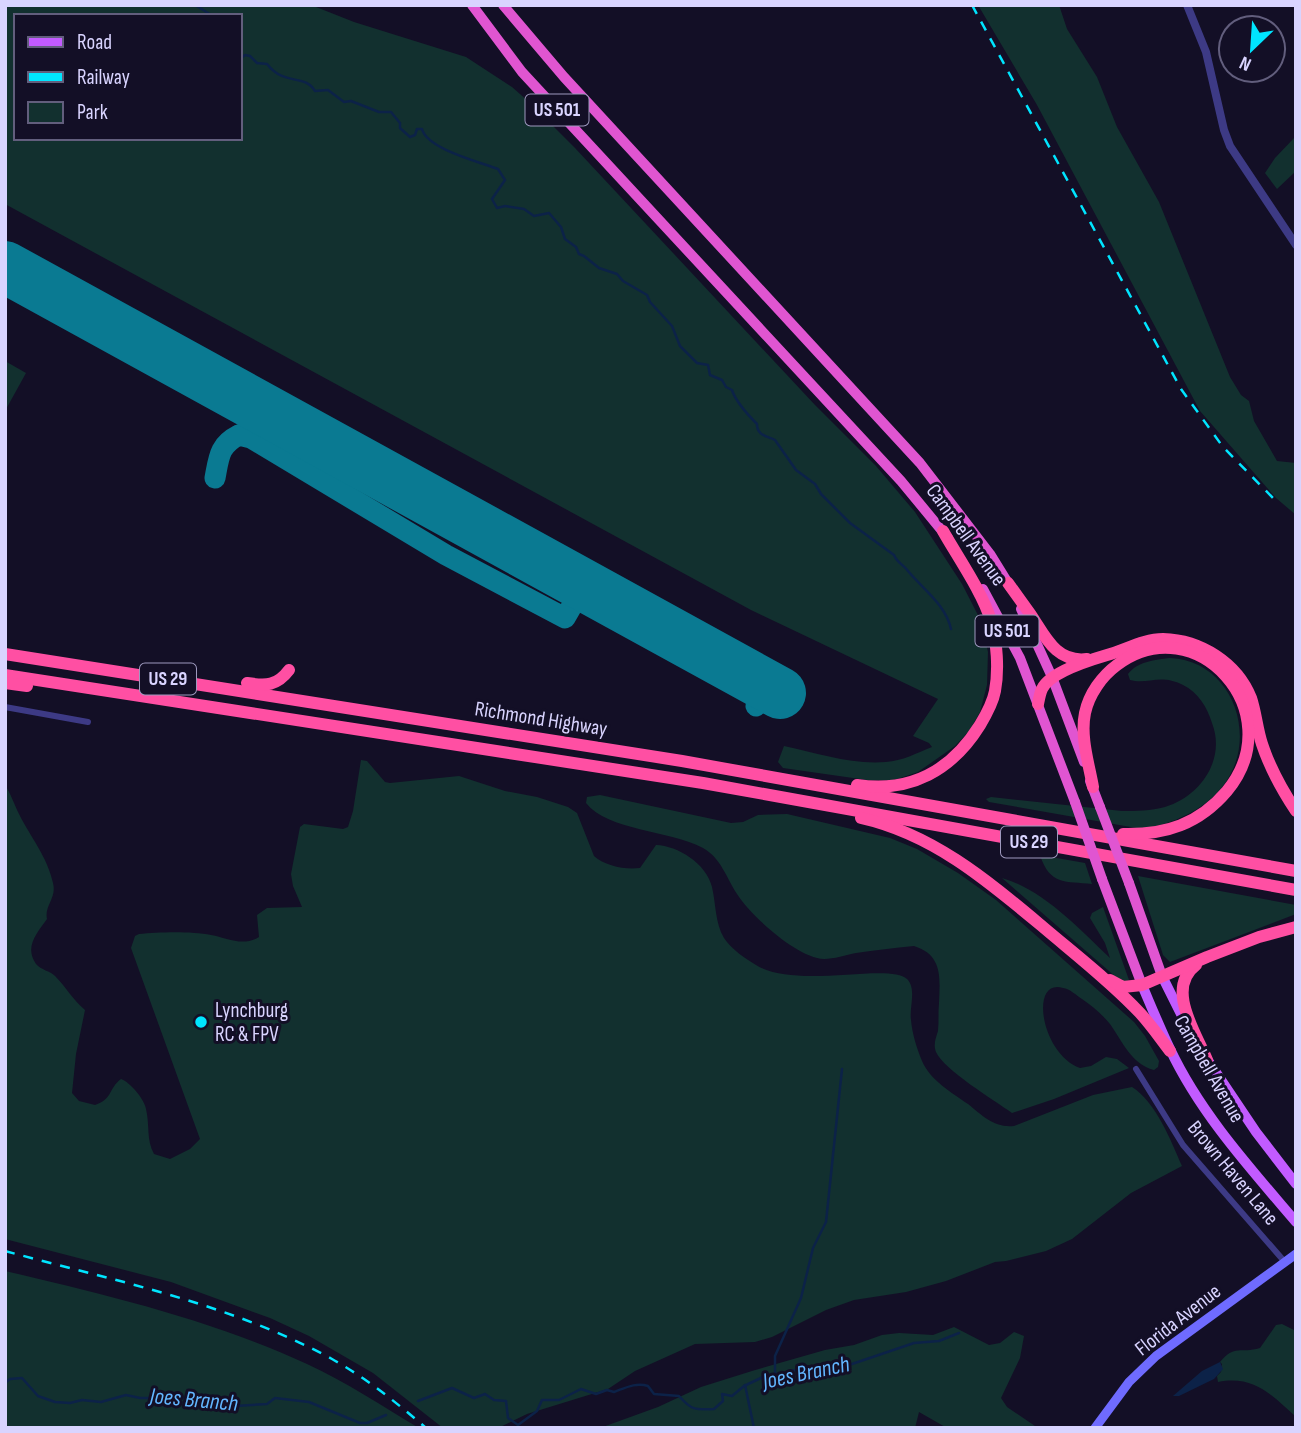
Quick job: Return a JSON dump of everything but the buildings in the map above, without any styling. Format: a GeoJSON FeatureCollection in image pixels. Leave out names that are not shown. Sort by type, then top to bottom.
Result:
{"type":"FeatureCollection","features":[{"type":"Feature","properties":{"kind":"highway","name":"Campbell Avenue"},"geometry":{"type":"LineString","coordinates":[[472,5],[522,72],[901,481],[943,531],[976,578],[999,616],[1038,704],[1142,985]]}},
{"type":"Feature","properties":{"kind":"highway","name":"Campbell Avenue"},"geometry":{"type":"LineString","coordinates":[[503,5],[564,77],[920,463],[990,554],[1008,583],[1052,677],[1162,976]]}},
{"type":"Feature","properties":{"kind":"highway"},"geometry":{"type":"LineString","coordinates":[[810,783],[840,782],[887,788],[925,777],[942,767],[958,752],[985,718],[995,693],[997,670],[990,619],[943,531]]}},
{"type":"Feature","properties":{"kind":"highway","name":"US 501"},"geometry":{"type":"LineString","coordinates":[[1008,583],[1052,648],[1065,656],[1079,660],[1101,657],[1141,643],[1162,639],[1208,650],[1228,665],[1244,682],[1270,766],[1296,811]]}},
{"type":"Feature","properties":{"kind":"highway"},"geometry":{"type":"LineString","coordinates":[[1070,831],[1153,834],[1197,819],[1215,805],[1230,787],[1242,764],[1248,738],[1247,715],[1240,695],[1229,678],[1212,663],[1191,652],[1169,649],[1150,649],[1125,659],[1108,672],[1095,689],[1085,715],[1084,741],[1093,787]]}},
{"type":"Feature","properties":{"kind":"highway","name":"Richmond Highway"},"geometry":{"type":"LineString","coordinates":[[5,654],[810,783],[1070,831]]}},
{"type":"Feature","properties":{"kind":"highway"},"geometry":{"type":"LineString","coordinates":[[1038,704],[1042,687],[1052,677],[1101,657]]}},
{"type":"Feature","properties":{"kind":"highway"},"geometry":{"type":"LineString","coordinates":[[50,661],[68,658],[269,685],[280,681],[289,670],[297,692],[320,704]]}},
{"type":"Feature","properties":{"kind":"highway","name":"Richmond Highway"},"geometry":{"type":"LineString","coordinates":[[5,675],[762,793]]}},
{"type":"Feature","properties":{"kind":"highway"},"geometry":{"type":"LineString","coordinates":[[5,683],[120,698],[138,695]]}},
{"type":"Feature","properties":{"kind":"highway"},"geometry":{"type":"LineString","coordinates":[[762,793],[893,827],[932,845],[960,861],[1068,948],[1123,987],[1142,985],[1259,937],[1296,927]]}},
{"type":"Feature","properties":{"kind":"highway","name":"US 29"},"geometry":{"type":"LineString","coordinates":[[762,793],[1296,890]]}},
{"type":"Feature","properties":{"kind":"highway","name":"US 29"},"geometry":{"type":"LineString","coordinates":[[1070,831],[1296,871]]}},
{"type":"Feature","properties":{"kind":"highway"},"geometry":{"type":"LineString","coordinates":[[1068,948],[1140,1013],[1170,1051]]}},
{"type":"Feature","properties":{"kind":"highway"},"geometry":{"type":"LineString","coordinates":[[1207,957],[1188,971],[1182,999],[1208,1060]]}},
{"type":"Feature","properties":{"kind":"main road","name":"Campbell Avenue"},"geometry":{"type":"LineString","coordinates":[[1162,976],[1208,1060],[1256,1132],[1296,1184]]}},
{"type":"Feature","properties":{"kind":"main road","name":"Campbell Avenue"},"geometry":{"type":"LineString","coordinates":[[1142,985],[1170,1051],[1192,1088],[1233,1147],[1296,1222]]}},
{"type":"Feature","properties":{"kind":"main road","name":"Florida Avenue"},"geometry":{"type":"LineString","coordinates":[[1095,1428],[1129,1382],[1156,1356],[1296,1254]]}},
{"type":"Feature","properties":{"kind":"street"},"geometry":{"type":"LineString","coordinates":[[1187,5],[1204,43],[1230,146],[1296,245]]}},
{"type":"Feature","properties":{"kind":"street"},"geometry":{"type":"LineString","coordinates":[[5,707],[88,722]]}},
{"type":"Feature","properties":{"kind":"street","name":"Brown Haven Lane"},"geometry":{"type":"LineString","coordinates":[[1136,1069],[1183,1145],[1284,1261]]}},
{"type":"Feature","properties":{"kind":"green space"},"geometry":{"type":"Polygon","coordinates":[[[5,5],[311,5],[354,22],[466,57],[512,87],[575,148],[815,405],[876,466],[915,512],[962,584],[981,621],[988,652],[987,685],[980,712],[969,731],[955,746],[918,772],[894,780],[867,780],[783,768],[778,762],[784,746],[860,762],[898,760],[932,747],[913,736],[938,699],[751,610],[5,204],[5,5]]]}},
{"type":"Feature","properties":{"kind":"green space"},"geometry":{"type":"Polygon","coordinates":[[[978,5],[1059,5],[1067,29],[1097,77],[1117,127],[1159,202],[1230,377],[1241,395],[1249,401],[1254,421],[1277,461],[1296,463],[1296,515],[1276,498],[1200,411],[1037,105],[978,5]]]}},
{"type":"Feature","properties":{"kind":"green space"},"geometry":{"type":"Polygon","coordinates":[[[1296,136],[1296,171],[1277,189],[1265,173],[1296,136]]]}},
{"type":"Feature","properties":{"kind":"green space"},"geometry":{"type":"Polygon","coordinates":[[[5,361],[26,373],[5,411],[5,361]]]}},
{"type":"Feature","properties":{"kind":"green space"},"geometry":{"type":"Polygon","coordinates":[[[1170,658],[1189,661],[1206,669],[1220,681],[1237,713],[1239,751],[1233,769],[1226,782],[1207,802],[1182,817],[1142,829],[989,802],[986,799],[991,797],[1133,811],[1165,807],[1190,794],[1207,774],[1216,750],[1212,723],[1207,711],[1197,696],[1183,685],[1161,679],[1130,680],[1128,674],[1142,664],[1170,658]]]}},
{"type":"Feature","properties":{"kind":"green space"},"geometry":{"type":"Polygon","coordinates":[[[361,760],[367,761],[385,782],[459,776],[568,807],[577,813],[594,856],[616,866],[640,868],[656,845],[682,852],[697,863],[709,878],[724,938],[743,957],[756,965],[773,972],[794,975],[881,973],[907,979],[912,988],[912,1030],[926,1068],[942,1086],[989,1120],[1000,1125],[1014,1126],[1093,1095],[1132,1087],[1155,1112],[1182,1166],[1131,1193],[1072,1239],[1046,1251],[995,1262],[946,1281],[906,1292],[854,1300],[755,1342],[695,1344],[635,1371],[608,1389],[527,1414],[498,1428],[443,1428],[373,1373],[309,1336],[270,1318],[171,1282],[5,1239],[5,785],[43,856],[54,888],[47,919],[32,946],[33,958],[38,966],[55,976],[85,1010],[72,1093],[79,1101],[95,1105],[108,1097],[121,1079],[125,1081],[145,1105],[154,1154],[170,1159],[190,1149],[200,1139],[131,948],[135,936],[185,932],[235,941],[253,940],[259,937],[257,915],[267,908],[302,907],[291,874],[300,827],[304,824],[343,829],[348,827],[361,760]]]}},
{"type":"Feature","properties":{"kind":"green space"},"geometry":{"type":"Polygon","coordinates":[[[600,795],[731,823],[743,822],[758,815],[787,814],[890,838],[917,849],[996,900],[1134,1022],[1159,1061],[1158,1067],[1154,1070],[1133,1058],[1110,1024],[1089,1004],[1068,990],[1052,988],[1046,994],[1043,1005],[1044,1019],[1056,1048],[1067,1060],[1080,1068],[1091,1066],[1106,1057],[1117,1059],[1129,1068],[1012,1113],[959,1076],[936,1052],[940,985],[938,968],[930,955],[914,946],[828,959],[801,952],[753,913],[737,894],[719,862],[709,852],[689,842],[609,819],[586,803],[587,797],[600,795]]]}},
{"type":"Feature","properties":{"kind":"green space"},"geometry":{"type":"Polygon","coordinates":[[[1040,855],[1085,863],[1092,884],[1067,882],[1054,877],[1040,855]]]}},
{"type":"Feature","properties":{"kind":"green space"},"geometry":{"type":"Polygon","coordinates":[[[1138,876],[1296,905],[1296,914],[1170,962],[1163,955],[1138,876]]]}},
{"type":"Feature","properties":{"kind":"green space"},"geometry":{"type":"Polygon","coordinates":[[[1002,878],[1032,891],[1046,901],[1110,958],[1105,943],[1090,918],[1092,913],[1103,907],[1129,980],[1124,982],[1117,978],[1002,878]]]}},
{"type":"Feature","properties":{"kind":"green space"},"geometry":{"type":"Polygon","coordinates":[[[5,1271],[120,1299],[197,1322],[272,1349],[350,1386],[419,1428],[5,1428],[5,1271]]]}},
{"type":"Feature","properties":{"kind":"green space"},"geometry":{"type":"Polygon","coordinates":[[[1282,1324],[1296,1331],[1296,1417],[1262,1389],[1242,1381],[1218,1382],[1217,1376],[1221,1372],[1220,1362],[1225,1356],[1234,1351],[1260,1348],[1276,1325],[1282,1324]]]}},
{"type":"Feature","properties":{"kind":"green space"},"geometry":{"type":"Polygon","coordinates":[[[954,1327],[989,1345],[1000,1343],[1014,1332],[1024,1336],[1020,1358],[1001,1398],[1007,1407],[1035,1426],[1034,1428],[947,1428],[919,1412],[915,1428],[600,1428],[658,1407],[701,1387],[825,1350],[854,1345],[882,1335],[933,1335],[954,1327]]]}},
{"type":"Feature","properties":{"kind":"water"},"geometry":{"type":"Polygon","coordinates":[[[1220,1362],[1223,1369],[1214,1379],[1179,1396],[1173,1396],[1202,1371],[1220,1362]]]}},
{"type":"Feature","properties":{"kind":"waterway"},"geometry":{"type":"LineString","coordinates":[[195,5],[210,14]]}},
{"type":"Feature","properties":{"kind":"waterway"},"geometry":{"type":"LineString","coordinates":[[242,57],[250,56],[257,63],[267,64],[287,78],[305,82],[315,91],[328,90],[344,102],[351,101],[379,112],[391,112],[400,123],[400,128],[410,137],[415,135],[417,129],[422,129],[433,143],[443,149],[498,169],[505,180],[492,199],[497,208],[505,206],[524,209],[534,216],[549,213],[561,227],[565,239],[576,247],[579,254],[599,268],[617,274],[623,281],[647,295],[672,326],[680,346],[697,363],[708,365],[710,375],[722,380],[726,387],[732,390],[761,433],[775,440],[796,470],[815,484],[821,494],[850,523],[894,555],[939,605],[951,629]]}},
{"type":"Feature","properties":{"kind":"waterway"},"geometry":{"type":"LineString","coordinates":[[775,1373],[775,1356],[801,1298],[813,1248],[826,1222],[842,1069]]}},
{"type":"Feature","properties":{"kind":"waterway","name":"Joes Branch"},"geometry":{"type":"LineString","coordinates":[[418,1401],[452,1388],[474,1398],[485,1394],[494,1400],[506,1401],[508,1418],[518,1425],[537,1411],[542,1400],[559,1400],[581,1389],[596,1394],[639,1385],[648,1386],[654,1394],[679,1396],[694,1408],[714,1409],[723,1401],[722,1394],[732,1396],[744,1386],[763,1377],[805,1368],[852,1364],[914,1343],[939,1341],[959,1333]]}},
{"type":"Feature","properties":{"kind":"waterway","name":"Joes Branch"},"geometry":{"type":"LineString","coordinates":[[5,1383],[10,1379],[22,1378],[38,1396],[55,1402],[101,1402],[126,1395],[140,1398],[208,1398],[218,1405],[235,1406],[267,1404],[275,1398],[309,1402],[360,1423],[386,1415]]}},
{"type":"Feature","properties":{"kind":"waterway"},"geometry":{"type":"LineString","coordinates":[[745,1385],[754,1428]]}},
{"type":"Feature","properties":{"kind":"taxiway"},"geometry":{"type":"LineString","coordinates":[[239,435],[265,429],[270,421],[260,407]]}},
{"type":"Feature","properties":{"kind":"taxiway"},"geometry":{"type":"LineString","coordinates":[[215,478],[219,458],[227,443],[239,435],[251,438],[446,555],[565,618],[584,585]]}},
{"type":"Feature","properties":{"kind":"taxiway"},"geometry":{"type":"LineString","coordinates":[[756,706],[768,686]]}},
{"type":"Feature","properties":{"kind":"runway"},"geometry":{"type":"LineString","coordinates":[[5,267],[780,693]]}},
{"type":"Feature","properties":{"kind":"railway"},"geometry":{"type":"LineString","coordinates":[[972,5],[1181,389],[1223,447],[1275,500]]}},
{"type":"Feature","properties":{"kind":"railway"},"geometry":{"type":"LineString","coordinates":[[5,1251],[131,1284],[254,1323],[345,1366],[426,1428]]}},
{"type":"Feature","properties":{"kind":"place","name":"Lynchburg RC & FPV"},"geometry":{"type":"Point","coordinates":[201,1022]}}]}
